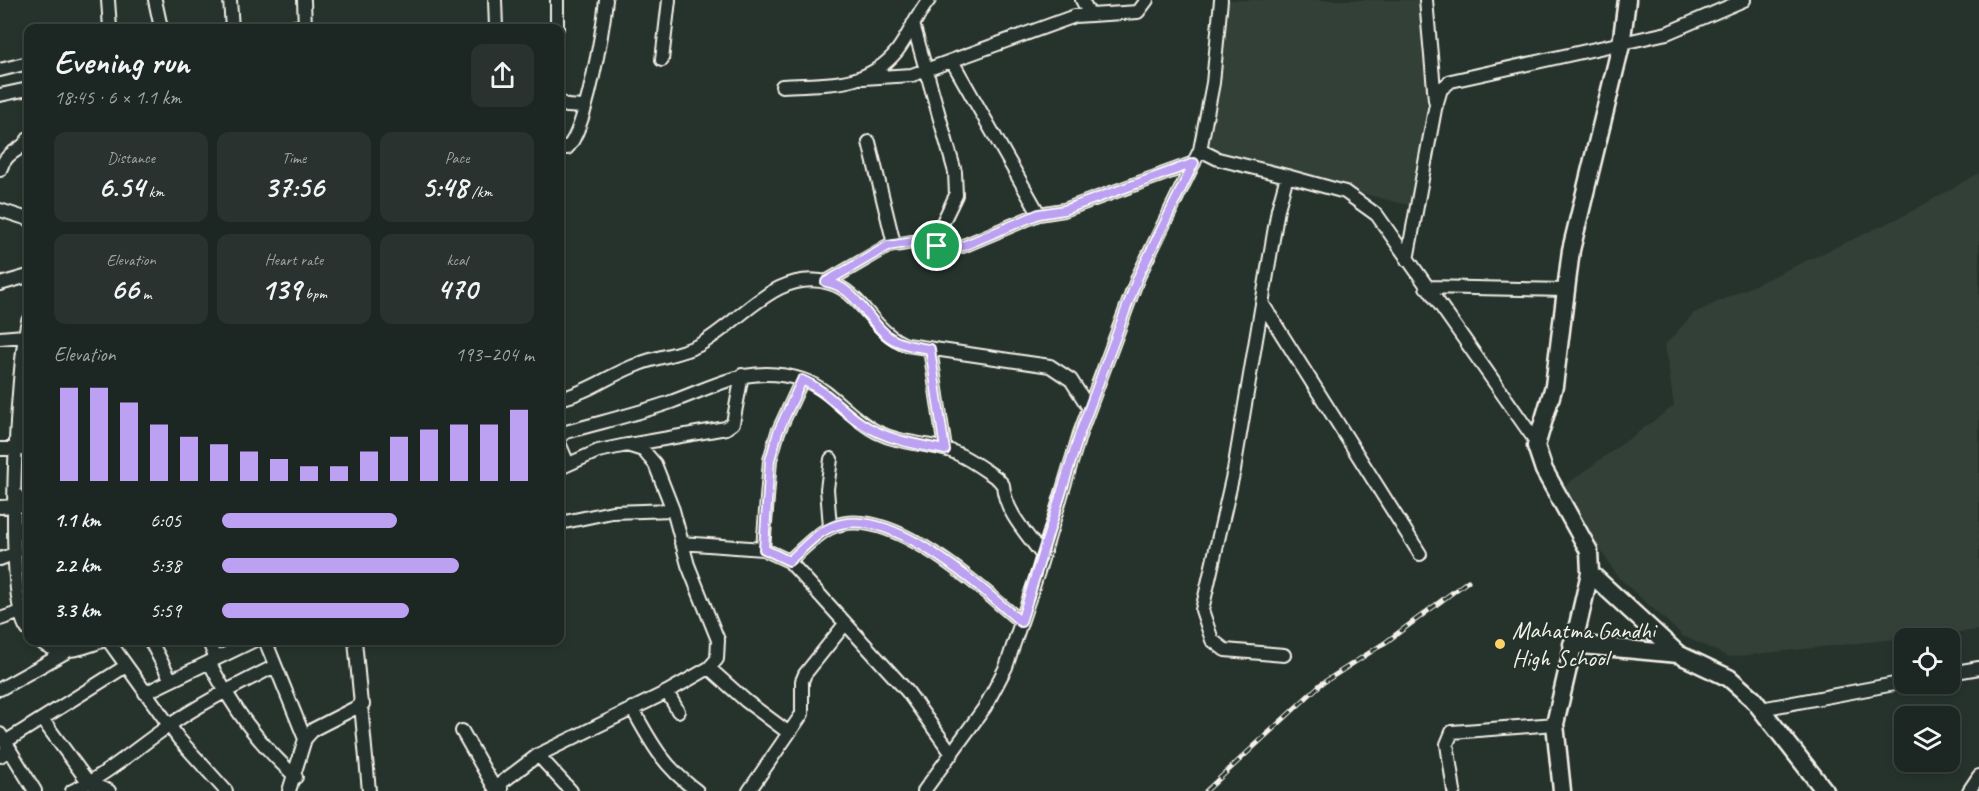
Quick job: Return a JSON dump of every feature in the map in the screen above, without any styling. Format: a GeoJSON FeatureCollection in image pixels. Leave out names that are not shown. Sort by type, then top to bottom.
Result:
{"type":"FeatureCollection","features":[{"type":"Feature","properties":{"kind":"street"},"geometry":{"type":"LineString","coordinates":[[108,0],[110,24]]}},
{"type":"Feature","properties":{"kind":"street"},"geometry":{"type":"LineString","coordinates":[[155,0],[160,24]]}},
{"type":"Feature","properties":{"kind":"street"},"geometry":{"type":"LineString","coordinates":[[230,0],[232,24]]}},
{"type":"Feature","properties":{"kind":"street"},"geometry":{"type":"LineString","coordinates":[[303,0],[305,24]]}},
{"type":"Feature","properties":{"kind":"street"},"geometry":{"type":"LineString","coordinates":[[495,0],[496,24]]}},
{"type":"Feature","properties":{"kind":"street"},"geometry":{"type":"LineString","coordinates":[[556,0],[557,24]]}},
{"type":"Feature","properties":{"kind":"street"},"geometry":{"type":"LineString","coordinates":[[564,147],[571,145],[584,107],[599,52],[606,0]]}},
{"type":"Feature","properties":{"kind":"street"},"geometry":{"type":"LineString","coordinates":[[662,60],[669,0]]}},
{"type":"Feature","properties":{"kind":"street"},"geometry":{"type":"LineString","coordinates":[[1082,0],[1089,13]]}},
{"type":"Feature","properties":{"kind":"street"},"geometry":{"type":"LineString","coordinates":[[782,86],[863,78],[899,78],[927,71],[1017,36],[1089,13],[1138,12],[1147,0]]}},
{"type":"Feature","properties":{"kind":"street"},"geometry":{"type":"LineString","coordinates":[[924,791],[985,707],[1006,667],[1089,408],[1138,277],[1200,150],[1213,83],[1221,0]]}},
{"type":"Feature","properties":{"kind":"street"},"geometry":{"type":"LineString","coordinates":[[1426,0],[1435,109]]}},
{"type":"Feature","properties":{"kind":"street"},"geometry":{"type":"LineString","coordinates":[[1562,791],[1555,724],[1590,573],[1589,551],[1538,459],[1537,442],[1554,386],[1571,250],[1621,45],[1627,0]]}},
{"type":"Feature","properties":{"kind":"street"},"geometry":{"type":"LineString","coordinates":[[1407,260],[1435,109],[1441,89],[1451,81],[1667,33],[1744,0]]}},
{"type":"Feature","properties":{"kind":"street"},"geometry":{"type":"LineString","coordinates":[[863,78],[886,63],[926,1]]}},
{"type":"Feature","properties":{"kind":"street"},"geometry":{"type":"LineString","coordinates":[[913,24],[955,172],[956,195],[941,226],[937,246]]}},
{"type":"Feature","properties":{"kind":"street"},"geometry":{"type":"LineString","coordinates":[[952,62],[1039,214]]}},
{"type":"Feature","properties":{"kind":"street"},"geometry":{"type":"LineString","coordinates":[[0,70],[24,64]]}},
{"type":"Feature","properties":{"kind":"street"},"geometry":{"type":"LineString","coordinates":[[0,95],[24,90]]}},
{"type":"Feature","properties":{"kind":"street"},"geometry":{"type":"LineString","coordinates":[[564,104],[584,107]]}},
{"type":"Feature","properties":{"kind":"street"},"geometry":{"type":"LineString","coordinates":[[869,142],[894,244]]}},
{"type":"Feature","properties":{"kind":"street"},"geometry":{"type":"LineString","coordinates":[[0,170],[10,152],[24,146]]}},
{"type":"Feature","properties":{"kind":"street"},"geometry":{"type":"LineString","coordinates":[[1200,150],[1218,159],[1333,188],[1368,206],[1377,215],[1537,442]]}},
{"type":"Feature","properties":{"kind":"street"},"geometry":{"type":"LineString","coordinates":[[10,152],[24,156]]}},
{"type":"Feature","properties":{"kind":"street"},"geometry":{"type":"LineString","coordinates":[[826,282],[894,244],[913,242],[937,246],[963,246],[1039,214],[1064,210],[1194,163]]}},
{"type":"Feature","properties":{"kind":"street"},"geometry":{"type":"LineString","coordinates":[[1284,655],[1225,650],[1212,640],[1202,610],[1234,470],[1278,209],[1287,176]]}},
{"type":"Feature","properties":{"kind":"street"},"geometry":{"type":"LineString","coordinates":[[0,210],[24,218]]}},
{"type":"Feature","properties":{"kind":"street"},"geometry":{"type":"LineString","coordinates":[[0,284],[24,277]]}},
{"type":"Feature","properties":{"kind":"street"},"geometry":{"type":"LineString","coordinates":[[564,398],[584,391],[635,365],[699,345],[790,282],[826,282],[851,295],[872,320],[896,341],[930,349],[1050,366],[1071,380],[1089,408]]}},
{"type":"Feature","properties":{"kind":"street"},"geometry":{"type":"LineString","coordinates":[[1426,287],[1566,290]]}},
{"type":"Feature","properties":{"kind":"street"},"geometry":{"type":"LineString","coordinates":[[1262,303],[1420,554]]}},
{"type":"Feature","properties":{"kind":"street"},"geometry":{"type":"LineString","coordinates":[[0,338],[24,336],[23,449],[15,500],[18,599],[24,620]]}},
{"type":"Feature","properties":{"kind":"street"},"geometry":{"type":"LineString","coordinates":[[930,349],[945,450]]}},
{"type":"Feature","properties":{"kind":"street"},"geometry":{"type":"LineString","coordinates":[[564,434],[673,401],[742,375],[782,375],[802,380],[822,390],[860,422],[876,432],[906,443],[945,450],[972,461],[998,479],[1003,485],[1003,497],[1008,507],[1043,556]]}},
{"type":"Feature","properties":{"kind":"street"},"geometry":{"type":"LineString","coordinates":[[564,466],[598,452],[627,445],[726,428],[733,423],[742,375]]}},
{"type":"Feature","properties":{"kind":"street"},"geometry":{"type":"LineString","coordinates":[[764,549],[770,460],[778,432],[802,380]]}},
{"type":"Feature","properties":{"kind":"street"},"geometry":{"type":"LineString","coordinates":[[462,731],[496,788],[538,755],[667,692],[709,668],[717,659],[718,640],[681,543],[673,510],[655,464],[642,450],[627,445]]}},
{"type":"Feature","properties":{"kind":"street"},"geometry":{"type":"LineString","coordinates":[[0,449],[23,449]]}},
{"type":"Feature","properties":{"kind":"street"},"geometry":{"type":"LineString","coordinates":[[830,527],[827,489],[831,459]]}},
{"type":"Feature","properties":{"kind":"street"},"geometry":{"type":"LineString","coordinates":[[0,507],[15,500]]}},
{"type":"Feature","properties":{"kind":"street"},"geometry":{"type":"LineString","coordinates":[[15,500],[24,508]]}},
{"type":"Feature","properties":{"kind":"street"},"geometry":{"type":"LineString","coordinates":[[564,522],[612,512],[673,510]]}},
{"type":"Feature","properties":{"kind":"street"},"geometry":{"type":"LineString","coordinates":[[789,561],[830,527],[840,524],[869,525],[888,529],[933,551],[1021,622]]}},
{"type":"Feature","properties":{"kind":"street"},"geometry":{"type":"LineString","coordinates":[[681,543],[764,549],[789,561],[907,691],[952,754]]}},
{"type":"Feature","properties":{"kind":"street"},"geometry":{"type":"LineString","coordinates":[[0,559],[16,553]]}},
{"type":"Feature","properties":{"kind":"street"},"geometry":{"type":"LineString","coordinates":[[1590,573],[1678,654],[1729,678],[1761,709],[1825,791]]}},
{"type":"Feature","properties":{"kind":"street"},"geometry":{"type":"LineString","coordinates":[[0,620],[21,612]]}},
{"type":"Feature","properties":{"kind":"street"},"geometry":{"type":"LineString","coordinates":[[749,791],[802,714],[802,681],[805,674],[845,624]]}},
{"type":"Feature","properties":{"kind":"street"},"geometry":{"type":"LineString","coordinates":[[1572,644],[1678,654]]}},
{"type":"Feature","properties":{"kind":"street"},"geometry":{"type":"LineString","coordinates":[[43,645],[47,649],[66,652]]}},
{"type":"Feature","properties":{"kind":"street"},"geometry":{"type":"LineString","coordinates":[[0,689],[66,652],[89,645]]}},
{"type":"Feature","properties":{"kind":"street"},"geometry":{"type":"LineString","coordinates":[[110,645],[169,726],[226,791]]}},
{"type":"Feature","properties":{"kind":"street"},"geometry":{"type":"LineString","coordinates":[[153,645],[171,680]]}},
{"type":"Feature","properties":{"kind":"street"},"geometry":{"type":"LineString","coordinates":[[209,645],[212,661],[224,692],[256,739],[296,777]]}},
{"type":"Feature","properties":{"kind":"street"},"geometry":{"type":"LineString","coordinates":[[144,693],[245,645]]}},
{"type":"Feature","properties":{"kind":"street"},"geometry":{"type":"LineString","coordinates":[[267,645],[305,739]]}},
{"type":"Feature","properties":{"kind":"street"},"geometry":{"type":"LineString","coordinates":[[356,645],[363,704],[369,791]]}},
{"type":"Feature","properties":{"kind":"street"},"geometry":{"type":"LineString","coordinates":[[35,791],[4,745],[126,666]]}},
{"type":"Feature","properties":{"kind":"street"},"geometry":{"type":"LineString","coordinates":[[72,791],[89,783],[169,726],[224,692],[275,666]]}},
{"type":"Feature","properties":{"kind":"street"},"geometry":{"type":"LineString","coordinates":[[709,668],[746,701],[789,733]]}},
{"type":"Feature","properties":{"kind":"street"},"geometry":{"type":"LineString","coordinates":[[1960,671],[1979,668]]}},
{"type":"Feature","properties":{"kind":"street"},"geometry":{"type":"LineString","coordinates":[[1761,709],[1894,684]]}},
{"type":"Feature","properties":{"kind":"street"},"geometry":{"type":"LineString","coordinates":[[667,692],[678,711]]}},
{"type":"Feature","properties":{"kind":"street"},"geometry":{"type":"LineString","coordinates":[[290,791],[296,777],[305,739],[314,729],[363,704]]}},
{"type":"Feature","properties":{"kind":"street"},"geometry":{"type":"LineString","coordinates":[[632,708],[661,759],[697,791]]}},
{"type":"Feature","properties":{"kind":"street"},"geometry":{"type":"LineString","coordinates":[[42,719],[89,783],[109,791]]}},
{"type":"Feature","properties":{"kind":"street"},"geometry":{"type":"LineString","coordinates":[[1454,791],[1447,744],[1452,732],[1555,724]]}},
{"type":"Feature","properties":{"kind":"street"},"geometry":{"type":"LineString","coordinates":[[538,755],[571,791]]}},
{"type":"Feature","properties":{"kind":"street"},"geometry":{"type":"LineString","coordinates":[[1969,791],[1979,776]]}},
{"type":"Feature","properties":{"kind":"shaded area"},"geometry":{"type":"Polygon","coordinates":[[[1224,0],[1424,0],[1428,49],[1423,209],[1206,153],[1224,0]]]}},
{"type":"Feature","properties":{"kind":"shaded area"},"geometry":{"type":"Polygon","coordinates":[[[1979,173],[1979,630],[1960,632],[1960,628],[1894,628],[1894,639],[1729,657],[1683,636],[1618,577],[1560,489],[1674,406],[1665,345],[1694,313],[1905,215],[1979,173]]]}},
{"type":"Feature","properties":{"kind":"railway"},"geometry":{"type":"LineString","coordinates":[[1206,791],[1321,684],[1386,642],[1468,581]]}},
{"type":"Feature","properties":{"kind":"place","name":"Mahatma Gandhi High School"},"geometry":{"type":"Point","coordinates":[1500,644]}},
{"type":"Feature","properties":{"kind":"route"},"geometry":{"type":"LineString","coordinates":[[1194,163],[1138,277],[1080,433],[1021,622],[962,572],[933,551],[888,529],[859,523],[830,527],[789,561],[779,554],[764,549],[770,460],[778,432],[802,380],[829,394],[848,413],[876,432],[906,443],[945,450],[930,349],[896,341],[872,320],[851,295],[842,288],[826,282],[899,242],[937,246],[963,246],[1039,214],[1064,210],[1144,179],[1194,163]]}}]}
